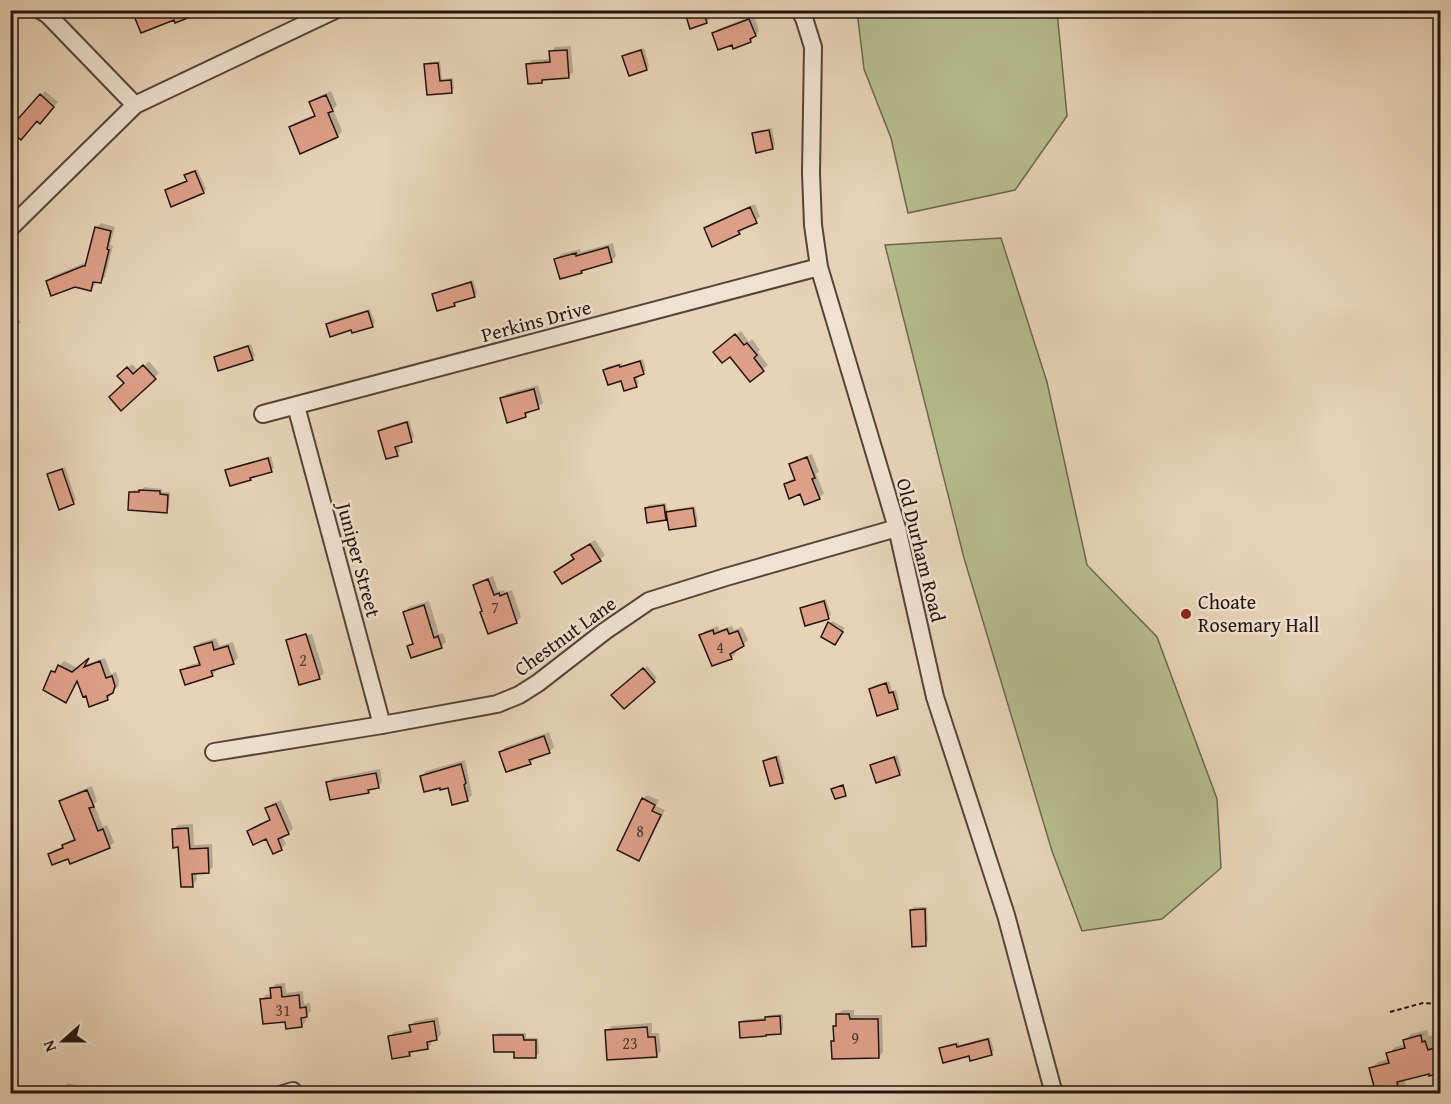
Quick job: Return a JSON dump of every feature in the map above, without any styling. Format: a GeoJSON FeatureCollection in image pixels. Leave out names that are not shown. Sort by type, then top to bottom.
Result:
{"type":"FeatureCollection","features":[{"type":"Feature","properties":{"kind":"street"},"geometry":{"type":"LineString","coordinates":[[40,10],[48,15],[135,105]]}},
{"type":"Feature","properties":{"kind":"street"},"geometry":{"type":"LineString","coordinates":[[10,228],[135,105],[335,10]]}},
{"type":"Feature","properties":{"kind":"street","name":"Old Durham Road"},"geometry":{"type":"LineString","coordinates":[[799,10],[804,18],[813,47],[811,173],[813,225],[819,267],[897,528],[934,697],[1006,915],[1054,1094]]}},
{"type":"Feature","properties":{"kind":"street","name":"Perkins Drive"},"geometry":{"type":"LineString","coordinates":[[263,414],[819,267]]}},
{"type":"Feature","properties":{"kind":"street","name":"Juniper Street"},"geometry":{"type":"LineString","coordinates":[[296,406],[382,725]]}},
{"type":"Feature","properties":{"kind":"street","name":"Chestnut Lane"},"geometry":{"type":"LineString","coordinates":[[213,752],[497,704],[538,684],[605,631],[649,601],[897,528]]}},
{"type":"Feature","properties":{"kind":"street"},"geometry":{"type":"LineString","coordinates":[[284,1094],[293,1091],[294,1094]]}},
{"type":"Feature","properties":{"kind":"path"},"geometry":{"type":"LineString","coordinates":[[1390,1012],[1423,1003],[1440,1004]]}},
{"type":"Feature","properties":{"kind":"green space"},"geometry":{"type":"Polygon","coordinates":[[[857,11],[1057,11],[1067,116],[1015,190],[908,213],[891,138],[864,69],[857,11]]]}},
{"type":"Feature","properties":{"kind":"green space"},"geometry":{"type":"Polygon","coordinates":[[[1001,238],[1047,382],[1087,565],[1157,637],[1217,799],[1221,868],[1162,919],[1082,931],[1052,851],[964,558],[885,245],[1001,238]]]}},
{"type":"Feature","properties":{"kind":"building"},"geometry":{"type":"Polygon","coordinates":[[[148,10],[206,11],[141,33],[134,16],[148,10]]]}},
{"type":"Feature","properties":{"kind":"building"},"geometry":{"type":"Polygon","coordinates":[[[684,10],[703,10],[707,23],[690,29],[684,10]]]}},
{"type":"Feature","properties":{"kind":"building"},"geometry":{"type":"Polygon","coordinates":[[[749,19],[756,36],[750,39],[751,42],[733,49],[732,45],[718,50],[712,33],[749,19]]]}},
{"type":"Feature","properties":{"kind":"building"},"geometry":{"type":"Polygon","coordinates":[[[567,50],[569,78],[542,80],[542,83],[528,84],[526,64],[550,62],[549,51],[567,50]]]}},
{"type":"Feature","properties":{"kind":"building"},"geometry":{"type":"Polygon","coordinates":[[[641,50],[647,70],[629,76],[622,56],[641,50]]]}},
{"type":"Feature","properties":{"kind":"building"},"geometry":{"type":"Polygon","coordinates":[[[438,63],[440,81],[451,80],[452,93],[427,95],[424,64],[438,63]]]}},
{"type":"Feature","properties":{"kind":"building"},"geometry":{"type":"Polygon","coordinates":[[[40,94],[54,107],[40,124],[37,121],[21,140],[10,131],[10,128],[40,94]]]}},
{"type":"Feature","properties":{"kind":"building"},"geometry":{"type":"Polygon","coordinates":[[[326,95],[333,111],[328,113],[338,137],[300,154],[289,127],[315,116],[309,102],[326,95]]]}},
{"type":"Feature","properties":{"kind":"building"},"geometry":{"type":"Polygon","coordinates":[[[769,130],[773,149],[756,153],[752,133],[769,130]]]}},
{"type":"Feature","properties":{"kind":"building"},"geometry":{"type":"Polygon","coordinates":[[[195,171],[204,193],[171,207],[165,190],[187,181],[184,175],[195,171]]]}},
{"type":"Feature","properties":{"kind":"building"},"geometry":{"type":"Polygon","coordinates":[[[750,207],[757,223],[738,231],[740,234],[712,247],[704,228],[750,207]]]}},
{"type":"Feature","properties":{"kind":"building"},"geometry":{"type":"Polygon","coordinates":[[[95,227],[111,231],[101,283],[93,282],[91,291],[75,287],[51,296],[46,281],[85,266],[95,227]]]}},
{"type":"Feature","properties":{"kind":"building"},"geometry":{"type":"Polygon","coordinates":[[[608,247],[612,262],[560,279],[554,259],[576,253],[576,256],[608,247]]]}},
{"type":"Feature","properties":{"kind":"building"},"geometry":{"type":"Polygon","coordinates":[[[471,282],[475,297],[437,311],[432,294],[471,282]]]}},
{"type":"Feature","properties":{"kind":"building"},"geometry":{"type":"Polygon","coordinates":[[[368,311],[373,327],[352,333],[351,330],[330,337],[326,324],[368,311]]]}},
{"type":"Feature","properties":{"kind":"building"},"geometry":{"type":"Polygon","coordinates":[[[735,334],[757,355],[754,358],[764,371],[750,382],[730,357],[722,363],[713,352],[735,334]]]}},
{"type":"Feature","properties":{"kind":"building"},"geometry":{"type":"Polygon","coordinates":[[[248,346],[253,360],[218,371],[214,357],[248,346]]]}},
{"type":"Feature","properties":{"kind":"building"},"geometry":{"type":"Polygon","coordinates":[[[640,361],[644,374],[634,378],[637,387],[624,391],[621,381],[608,385],[603,370],[640,361]]]}},
{"type":"Feature","properties":{"kind":"building"},"geometry":{"type":"Polygon","coordinates":[[[143,365],[156,379],[121,411],[109,397],[124,383],[117,376],[127,367],[133,374],[143,365]]]}},
{"type":"Feature","properties":{"kind":"building"},"geometry":{"type":"Polygon","coordinates":[[[534,389],[539,409],[525,413],[526,417],[507,423],[500,398],[534,389]]]}},
{"type":"Feature","properties":{"kind":"building"},"geometry":{"type":"Polygon","coordinates":[[[407,422],[412,442],[395,447],[398,456],[386,459],[378,431],[407,422]]]}},
{"type":"Feature","properties":{"kind":"building"},"geometry":{"type":"Polygon","coordinates":[[[807,457],[820,499],[804,505],[800,494],[789,499],[784,484],[795,480],[789,464],[807,457]]]}},
{"type":"Feature","properties":{"kind":"building"},"geometry":{"type":"Polygon","coordinates":[[[268,458],[272,472],[230,486],[225,470],[268,458]]]}},
{"type":"Feature","properties":{"kind":"building"},"geometry":{"type":"Polygon","coordinates":[[[62,469],[74,504],[59,510],[47,474],[62,469]]]}},
{"type":"Feature","properties":{"kind":"building"},"geometry":{"type":"Polygon","coordinates":[[[139,490],[160,491],[160,494],[168,495],[167,513],[128,510],[129,492],[139,492],[139,490]]]}},
{"type":"Feature","properties":{"kind":"building"},"geometry":{"type":"Polygon","coordinates":[[[664,505],[666,520],[647,523],[645,508],[664,505]]]}},
{"type":"Feature","properties":{"kind":"building"},"geometry":{"type":"Polygon","coordinates":[[[693,508],[696,526],[669,530],[666,512],[693,508]]]}},
{"type":"Feature","properties":{"kind":"building"},"geometry":{"type":"Polygon","coordinates":[[[590,544],[601,561],[562,584],[554,572],[574,559],[571,555],[590,544]]]}},
{"type":"Feature","properties":{"kind":"building"},"geometry":{"type":"Polygon","coordinates":[[[488,579],[494,595],[499,593],[500,596],[507,593],[517,623],[488,634],[473,585],[488,579]]]}},
{"type":"Feature","properties":{"kind":"building"},"geometry":{"type":"Polygon","coordinates":[[[824,601],[829,619],[805,626],[800,608],[824,601]]]}},
{"type":"Feature","properties":{"kind":"building"},"geometry":{"type":"Polygon","coordinates":[[[424,605],[434,638],[438,636],[442,648],[411,658],[407,646],[413,644],[403,612],[424,605]]]}},
{"type":"Feature","properties":{"kind":"building"},"geometry":{"type":"Polygon","coordinates":[[[828,622],[843,632],[835,645],[821,637],[828,622]]]}},
{"type":"Feature","properties":{"kind":"building"},"geometry":{"type":"Polygon","coordinates":[[[727,629],[729,634],[738,631],[744,646],[730,654],[732,659],[712,666],[699,635],[713,630],[714,634],[727,629]]]}},
{"type":"Feature","properties":{"kind":"building"},"geometry":{"type":"Polygon","coordinates":[[[306,634],[320,679],[299,685],[286,640],[306,634]]]}},
{"type":"Feature","properties":{"kind":"building"},"geometry":{"type":"Polygon","coordinates":[[[212,642],[214,650],[228,646],[234,664],[211,671],[213,676],[185,685],[180,670],[200,665],[194,647],[212,642]]]}},
{"type":"Feature","properties":{"kind":"building"},"geometry":{"type":"Polygon","coordinates":[[[89,658],[84,667],[100,661],[106,678],[112,676],[115,686],[113,693],[107,696],[108,700],[89,707],[86,696],[83,697],[77,681],[66,703],[43,690],[51,671],[55,672],[58,665],[72,672],[89,658]]]}},
{"type":"Feature","properties":{"kind":"building"},"geometry":{"type":"Polygon","coordinates":[[[643,668],[655,682],[624,709],[611,695],[643,668]]]}},
{"type":"Feature","properties":{"kind":"building"},"geometry":{"type":"Polygon","coordinates":[[[886,683],[889,693],[893,692],[898,709],[877,716],[869,689],[886,683]]]}},
{"type":"Feature","properties":{"kind":"building"},"geometry":{"type":"Polygon","coordinates":[[[544,736],[550,753],[529,760],[531,764],[506,772],[499,752],[544,736]]]}},
{"type":"Feature","properties":{"kind":"building"},"geometry":{"type":"Polygon","coordinates":[[[776,757],[783,783],[770,786],[763,761],[776,757]]]}},
{"type":"Feature","properties":{"kind":"building"},"geometry":{"type":"Polygon","coordinates":[[[894,757],[900,775],[876,783],[870,765],[894,757]]]}},
{"type":"Feature","properties":{"kind":"building"},"geometry":{"type":"Polygon","coordinates":[[[461,764],[468,801],[452,805],[448,788],[424,792],[420,776],[461,764]]]}},
{"type":"Feature","properties":{"kind":"building"},"geometry":{"type":"Polygon","coordinates":[[[376,773],[379,788],[368,790],[369,793],[330,800],[326,782],[376,773]]]}},
{"type":"Feature","properties":{"kind":"building"},"geometry":{"type":"Polygon","coordinates":[[[843,785],[846,796],[835,799],[831,789],[843,785]]]}},
{"type":"Feature","properties":{"kind":"building"},"geometry":{"type":"Polygon","coordinates":[[[87,790],[94,807],[89,808],[98,831],[103,829],[110,848],[70,864],[68,859],[52,865],[48,854],[75,840],[59,801],[87,790]]]}},
{"type":"Feature","properties":{"kind":"building"},"geometry":{"type":"Polygon","coordinates":[[[642,798],[655,805],[652,811],[661,815],[639,861],[617,850],[642,798]]]}},
{"type":"Feature","properties":{"kind":"building"},"geometry":{"type":"Polygon","coordinates":[[[276,804],[289,834],[278,839],[282,850],[273,854],[266,839],[253,845],[247,831],[270,820],[265,808],[276,804]]]}},
{"type":"Feature","properties":{"kind":"building"},"geometry":{"type":"Polygon","coordinates":[[[188,828],[190,849],[208,848],[209,873],[192,874],[193,887],[181,887],[178,847],[173,848],[172,829],[188,828]]]}},
{"type":"Feature","properties":{"kind":"building"},"geometry":{"type":"Polygon","coordinates":[[[925,909],[926,946],[912,947],[910,910],[925,909]]]}},
{"type":"Feature","properties":{"kind":"building"},"geometry":{"type":"Polygon","coordinates":[[[281,987],[282,997],[299,995],[300,1008],[306,1007],[307,1017],[301,1018],[302,1027],[286,1029],[285,1022],[263,1024],[260,999],[271,998],[270,988],[281,987]]]}},
{"type":"Feature","properties":{"kind":"building"},"geometry":{"type":"Polygon","coordinates":[[[836,1014],[849,1014],[850,1019],[878,1019],[879,1058],[832,1059],[831,1041],[834,1041],[833,1026],[836,1026],[836,1014]]]}},
{"type":"Feature","properties":{"kind":"building"},"geometry":{"type":"Polygon","coordinates":[[[780,1016],[781,1034],[740,1038],[739,1022],[780,1016]]]}},
{"type":"Feature","properties":{"kind":"building"},"geometry":{"type":"Polygon","coordinates":[[[434,1021],[437,1040],[427,1042],[428,1049],[409,1052],[410,1056],[392,1059],[388,1036],[411,1032],[409,1025],[434,1021]]]}},
{"type":"Feature","properties":{"kind":"building"},"geometry":{"type":"Polygon","coordinates":[[[647,1027],[648,1037],[655,1037],[657,1057],[607,1060],[605,1030],[647,1027]]]}},
{"type":"Feature","properties":{"kind":"building"},"geometry":{"type":"Polygon","coordinates":[[[493,1035],[523,1035],[524,1040],[536,1040],[536,1058],[514,1058],[514,1052],[494,1052],[493,1035]]]}},
{"type":"Feature","properties":{"kind":"building"},"geometry":{"type":"Polygon","coordinates":[[[1421,1035],[1422,1042],[1425,1041],[1428,1050],[1440,1046],[1440,1073],[1397,1082],[1400,1094],[1376,1094],[1369,1068],[1389,1063],[1386,1053],[1405,1048],[1403,1040],[1421,1035]]]}},
{"type":"Feature","properties":{"kind":"building"},"geometry":{"type":"Polygon","coordinates":[[[988,1039],[992,1055],[970,1061],[969,1056],[943,1063],[939,1048],[956,1044],[957,1047],[988,1039]]]}},
{"type":"Feature","properties":{"kind":"place","name":"Choate Rosemary Hall"},"geometry":{"type":"Point","coordinates":[1186,614]}}]}
